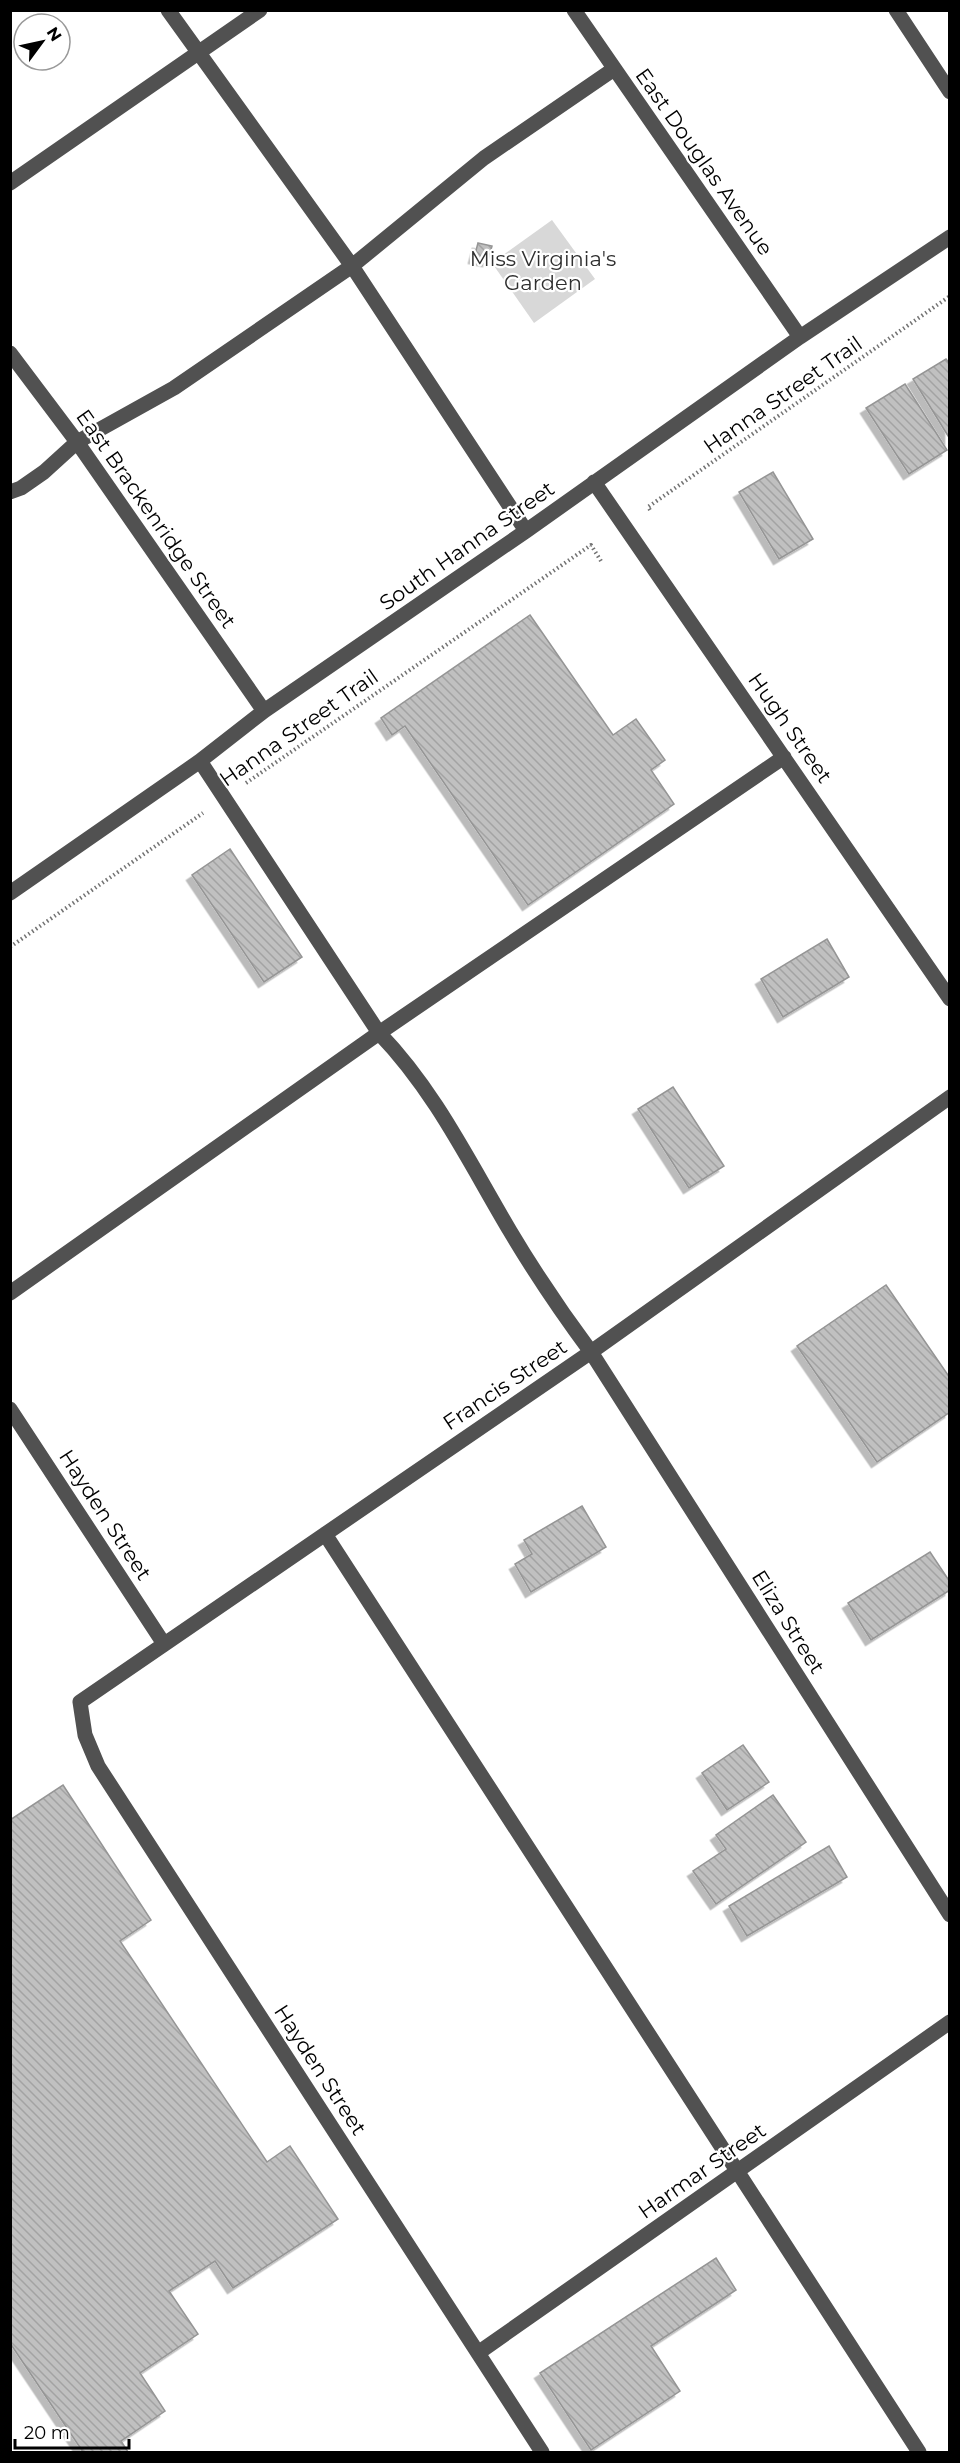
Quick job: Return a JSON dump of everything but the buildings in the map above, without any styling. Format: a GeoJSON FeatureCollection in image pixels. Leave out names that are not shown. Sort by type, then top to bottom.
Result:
{"type":"FeatureCollection","features":[{"type":"Feature","properties":{"kind":"street"},"geometry":{"type":"LineString","coordinates":[[168,10],[352,266],[526,531]]}},
{"type":"Feature","properties":{"kind":"street"},"geometry":{"type":"LineString","coordinates":[[10,183],[260,10]]}},
{"type":"Feature","properties":{"kind":"street","name":"East Douglas Avenue"},"geometry":{"type":"LineString","coordinates":[[574,10],[800,337]]}},
{"type":"Feature","properties":{"kind":"street"},"geometry":{"type":"LineString","coordinates":[[896,10],[950,92]]}},
{"type":"Feature","properties":{"kind":"street"},"geometry":{"type":"LineString","coordinates":[[10,492],[21,488],[44,472],[77,442],[174,388],[352,266],[484,158],[615,69]]}},
{"type":"Feature","properties":{"kind":"street","name":"South Hanna Street"},"geometry":{"type":"LineString","coordinates":[[10,893],[200,761],[264,711],[526,531],[800,337],[950,237]]}},
{"type":"Feature","properties":{"kind":"street","name":"East Brackenridge Street"},"geometry":{"type":"LineString","coordinates":[[10,353],[77,442],[264,711]]}},
{"type":"Feature","properties":{"kind":"street","name":"Hugh Street"},"geometry":{"type":"LineString","coordinates":[[594,482],[950,999]]}},
{"type":"Feature","properties":{"kind":"street"},"geometry":{"type":"LineString","coordinates":[[10,1293],[379,1033],[784,757]]}},
{"type":"Feature","properties":{"kind":"street","name":"Eliza Street"},"geometry":{"type":"LineString","coordinates":[[200,761],[379,1033],[400,1055],[454,1131],[515,1239],[556,1305],[591,1352],[950,1915]]}},
{"type":"Feature","properties":{"kind":"street","name":"Francis Street"},"geometry":{"type":"LineString","coordinates":[[80,1702],[591,1352],[950,1097]]}},
{"type":"Feature","properties":{"kind":"street","name":"Hayden Street"},"geometry":{"type":"LineString","coordinates":[[10,1409],[164,1644]]}},
{"type":"Feature","properties":{"kind":"street"},"geometry":{"type":"LineString","coordinates":[[325,1534],[919,2452]]}},
{"type":"Feature","properties":{"kind":"street","name":"Hayden Street"},"geometry":{"type":"LineString","coordinates":[[80,1702],[85,1735],[99,1766],[542,2452]]}},
{"type":"Feature","properties":{"kind":"street","name":"Harmar Street"},"geometry":{"type":"LineString","coordinates":[[478,2353],[950,2022]]}},
{"type":"Feature","properties":{"kind":"path","name":"Hanna Street Trail"},"geometry":{"type":"LineString","coordinates":[[653,515],[648,507],[950,296]]}},
{"type":"Feature","properties":{"kind":"path","name":"Hanna Street Trail"},"geometry":{"type":"LineString","coordinates":[[10,947],[591,545],[600,561]]}},
{"type":"Feature","properties":{"kind":"green space","name":"Miss Virginia's Garden"},"geometry":{"type":"Polygon","coordinates":[[[552,220],[595,279],[534,323],[492,263],[552,220]]]}}]}
